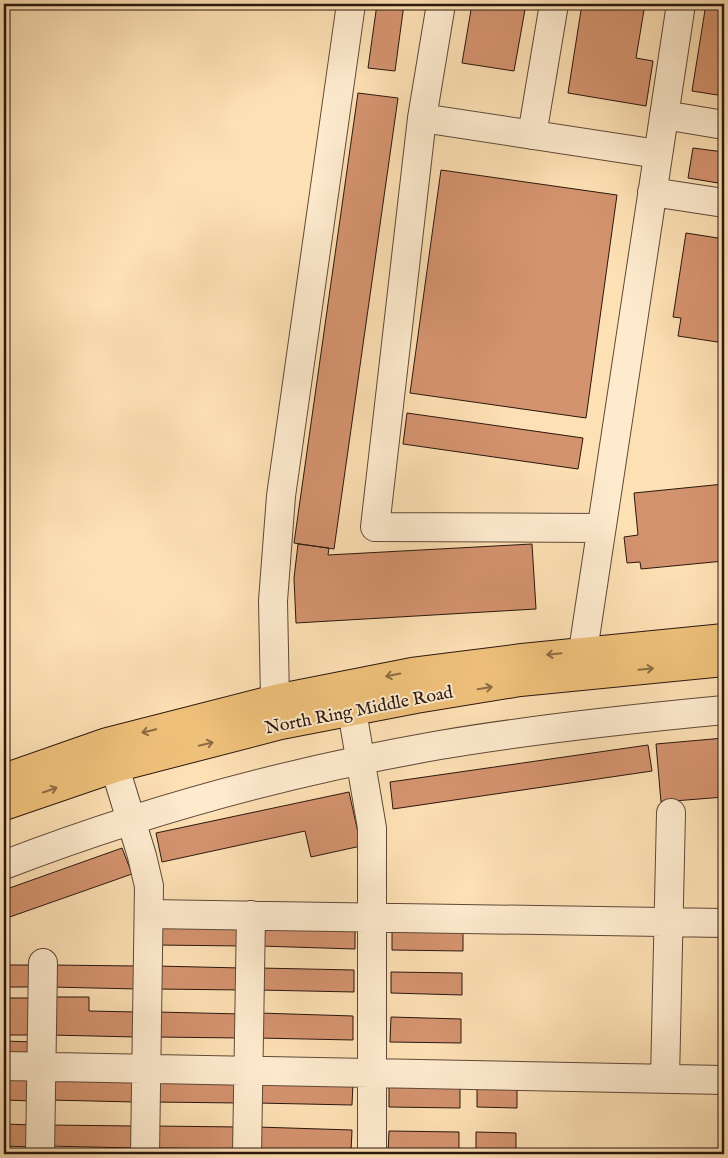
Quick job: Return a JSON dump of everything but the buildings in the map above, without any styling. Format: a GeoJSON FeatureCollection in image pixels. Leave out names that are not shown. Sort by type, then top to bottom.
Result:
{"type":"FeatureCollection","features":[{"type":"Feature","properties":{"kind":"main road","name":"North Ring Middle Road"},"geometry":{"type":"LineString","coordinates":[[4,778],[107,742],[275,699],[412,672],[583,651],[724,638]]}},
{"type":"Feature","properties":{"kind":"main road","name":"North Ring Middle Road"},"geometry":{"type":"LineString","coordinates":[[4,806],[115,768],[281,725],[520,682],[724,662]]}},
{"type":"Feature","properties":{"kind":"street"},"geometry":{"type":"LineString","coordinates":[[275,699],[273,602],[281,496],[351,4]]}},
{"type":"Feature","properties":{"kind":"street"},"geometry":{"type":"LineString","coordinates":[[441,4],[422,118],[375,527],[601,528]]}},
{"type":"Feature","properties":{"kind":"street"},"geometry":{"type":"LineString","coordinates":[[532,135],[554,4]]}},
{"type":"Feature","properties":{"kind":"street"},"geometry":{"type":"LineString","coordinates":[[583,651],[681,4]]}},
{"type":"Feature","properties":{"kind":"street"},"geometry":{"type":"LineString","coordinates":[[664,116],[724,125]]}},
{"type":"Feature","properties":{"kind":"street"},"geometry":{"type":"LineString","coordinates":[[422,118],[658,154]]}},
{"type":"Feature","properties":{"kind":"street"},"geometry":{"type":"LineString","coordinates":[[652,192],[724,204]]}},
{"type":"Feature","properties":{"kind":"street"},"geometry":{"type":"LineString","coordinates":[[4,865],[75,838],[131,821],[275,781],[360,761],[440,745],[560,728],[724,710]]}},
{"type":"Feature","properties":{"kind":"street"},"geometry":{"type":"LineString","coordinates":[[352,711],[372,828],[372,1154]]}},
{"type":"Feature","properties":{"kind":"street"},"geometry":{"type":"LineString","coordinates":[[115,768],[149,886],[145,1154]]}},
{"type":"Feature","properties":{"kind":"street"},"geometry":{"type":"LineString","coordinates":[[665,1079],[671,814]]}},
{"type":"Feature","properties":{"kind":"street"},"geometry":{"type":"LineString","coordinates":[[150,914],[724,924]]}},
{"type":"Feature","properties":{"kind":"street"},"geometry":{"type":"LineString","coordinates":[[247,1154],[251,915]]}},
{"type":"Feature","properties":{"kind":"street"},"geometry":{"type":"LineString","coordinates":[[40,1154],[44,963]]}},
{"type":"Feature","properties":{"kind":"street"},"geometry":{"type":"LineString","coordinates":[[4,1066],[724,1080]]}}]}
